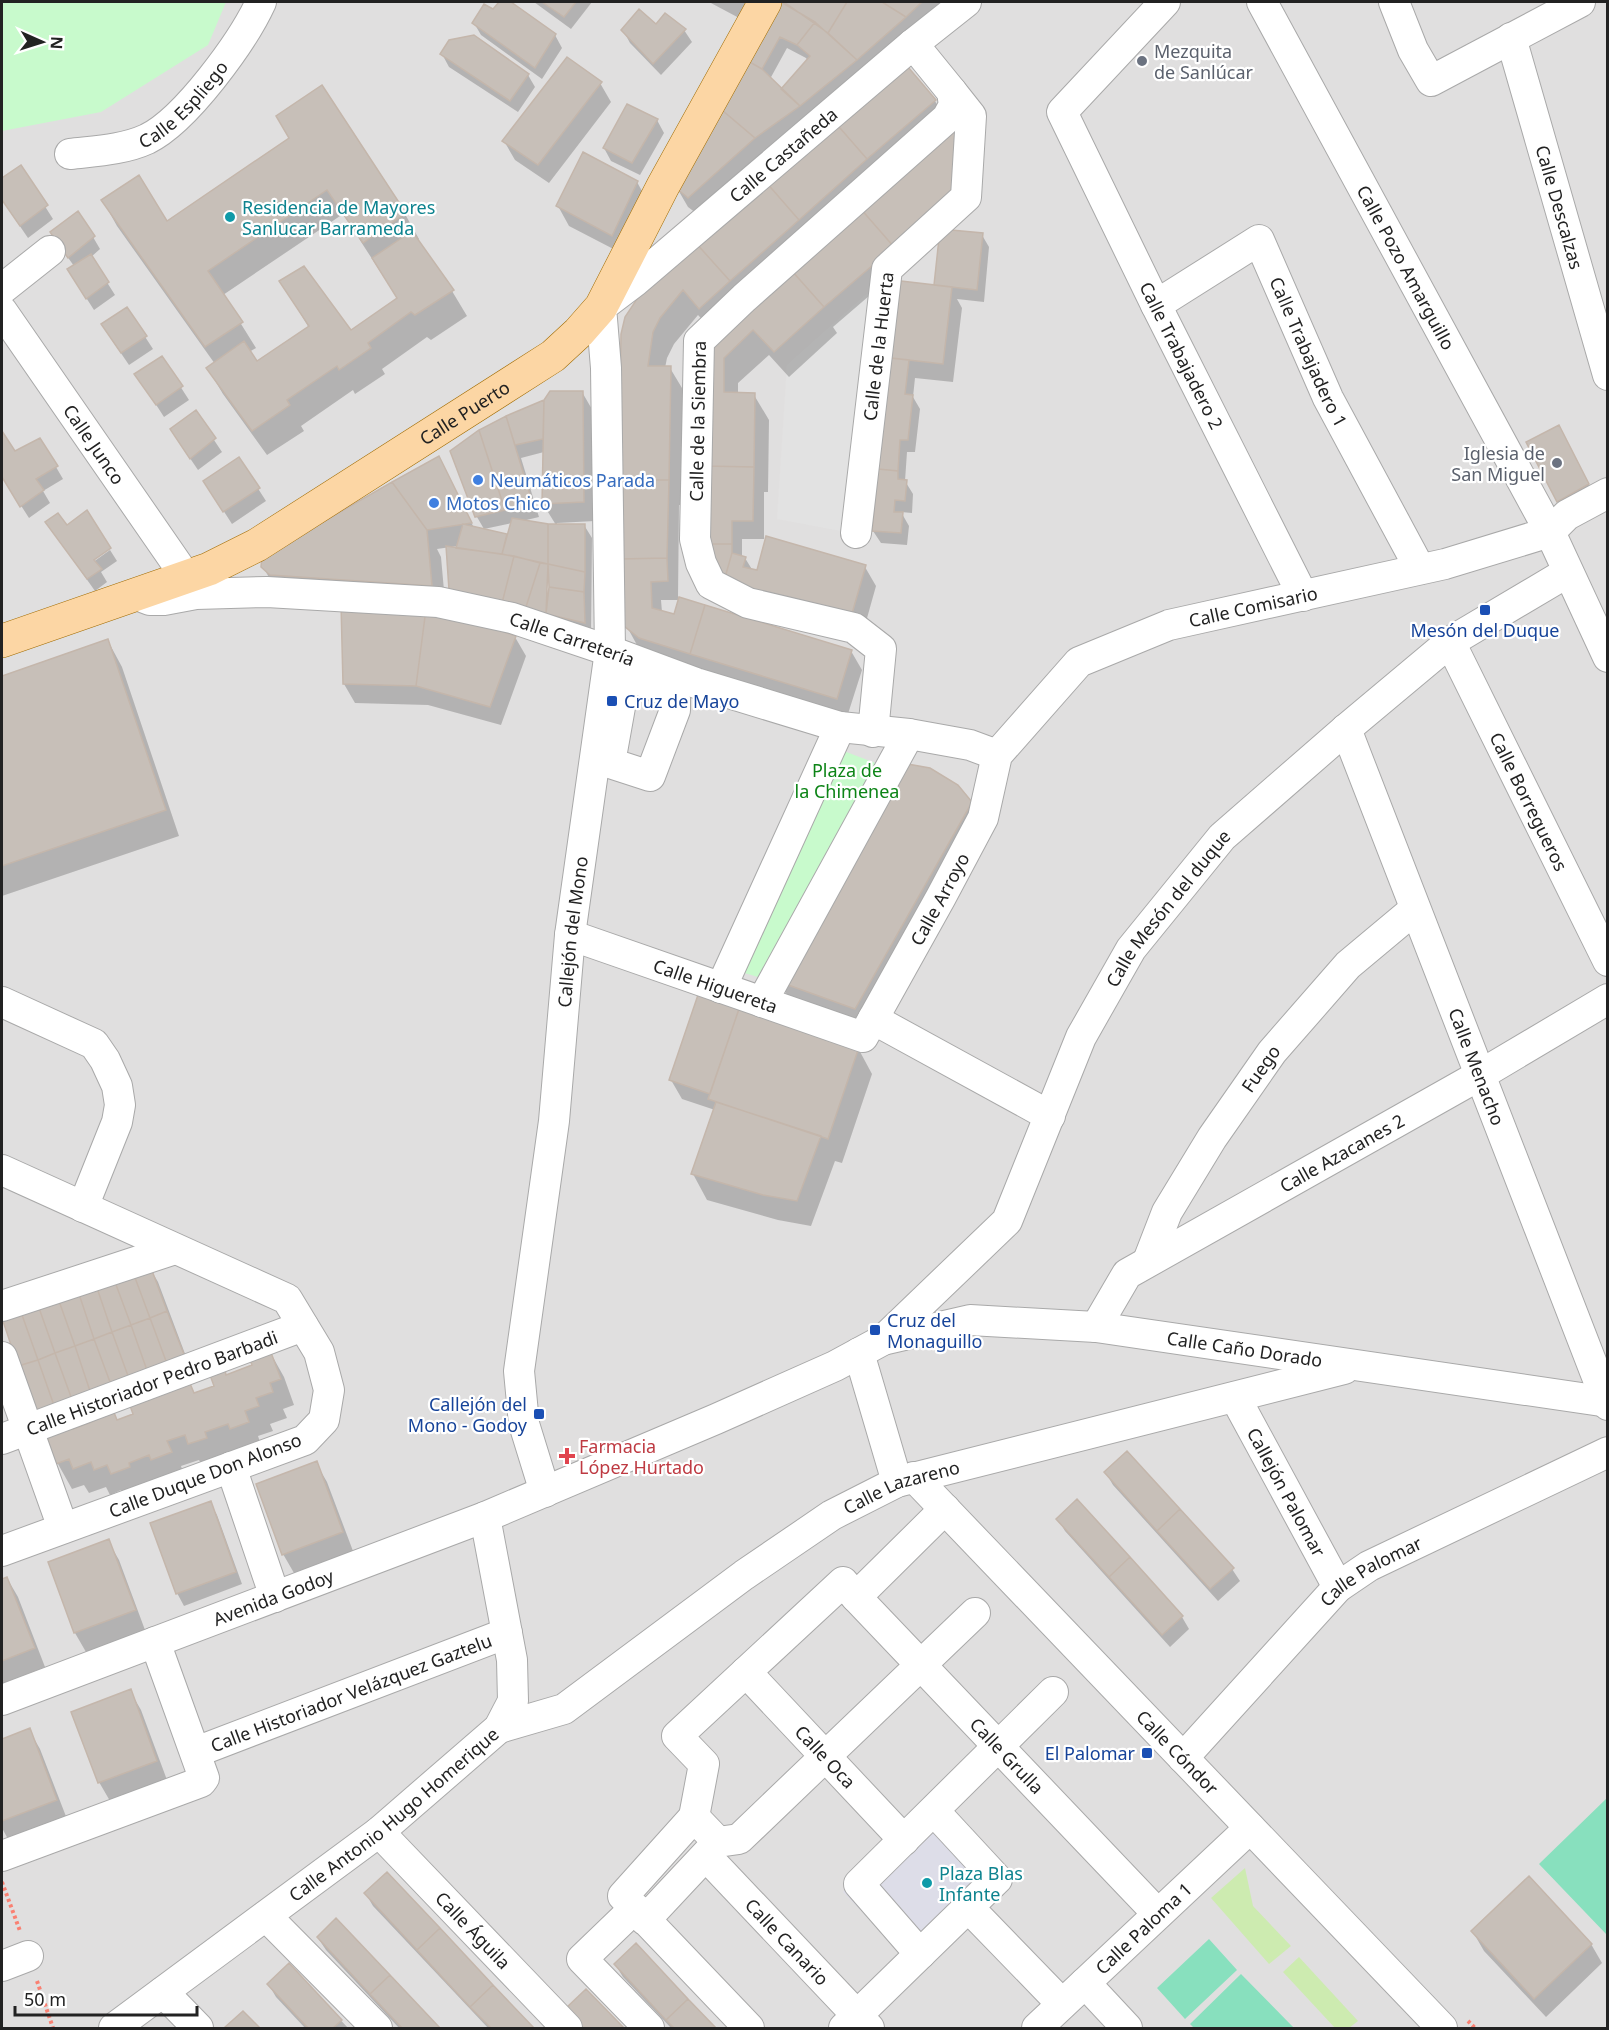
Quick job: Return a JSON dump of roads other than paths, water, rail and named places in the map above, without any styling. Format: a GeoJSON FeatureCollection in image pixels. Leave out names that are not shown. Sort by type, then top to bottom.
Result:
{"type":"FeatureCollection","features":[{"type":"Feature","properties":{"kind":"main road","name":"Calle Puerto"},"geometry":{"type":"LineString","coordinates":[[2,641],[186,578],[257,545],[554,356],[601,307],[663,186],[765,2]]}},
{"type":"Feature","properties":{"kind":"street","name":"Calle Espliego"},"geometry":{"type":"LineString","coordinates":[[70,154],[116,148],[147,139],[173,121],[196,97],[230,54],[261,2]]}},
{"type":"Feature","properties":{"kind":"street","name":"Calle Castañeda"},"geometry":{"type":"LineString","coordinates":[[601,307],[634,282],[913,44],[966,2]]}},
{"type":"Feature","properties":{"kind":"street","name":"Calle Trabajadero 2"},"geometry":{"type":"LineString","coordinates":[[1165,2],[1062,112],[1303,596]]}},
{"type":"Feature","properties":{"kind":"street","name":"Calle Pozo Amarguillo"},"geometry":{"type":"LineString","coordinates":[[1262,2],[1550,532],[1608,657]]}},
{"type":"Feature","properties":{"kind":"street"},"geometry":{"type":"LineString","coordinates":[[1394,2],[1413,50],[1431,81],[1581,2]]}},
{"type":"Feature","properties":{"kind":"street","name":"Calle Descalzas"},"geometry":{"type":"LineString","coordinates":[[1511,38],[1608,375]]}},
{"type":"Feature","properties":{"kind":"street"},"geometry":{"type":"LineString","coordinates":[[913,44],[952,92]]}},
{"type":"Feature","properties":{"kind":"street","name":"Calle de la Huerta"},"geometry":{"type":"LineString","coordinates":[[856,533],[887,269],[966,197],[971,116],[952,92]]}},
{"type":"Feature","properties":{"kind":"street","name":"Calle de la Siembra"},"geometry":{"type":"LineString","coordinates":[[873,732],[881,649],[854,628],[748,603],[711,584],[701,563],[695,539],[699,341],[744,298],[947,118],[954,105],[952,92]]}},
{"type":"Feature","properties":{"kind":"street","name":"Calle Trabajadero 1"},"geometry":{"type":"LineString","coordinates":[[1156,304],[1259,240],[1328,398],[1420,569]]}},
{"type":"Feature","properties":{"kind":"street"},"geometry":{"type":"LineString","coordinates":[[2,289],[50,251]]}},
{"type":"Feature","properties":{"kind":"street","name":"Callejón del Mono"},"geometry":{"type":"LineString","coordinates":[[544,1492],[524,1424],[519,1371],[554,1121],[570,935],[610,651],[606,368],[601,307]]}},
{"type":"Feature","properties":{"kind":"street","name":"Calle Junco"},"geometry":{"type":"LineString","coordinates":[[2,311],[186,578]]}},
{"type":"Feature","properties":{"kind":"street"},"geometry":{"type":"LineString","coordinates":[[554,356],[584,352],[606,368]]}},
{"type":"Feature","properties":{"kind":"street"},"geometry":{"type":"LineString","coordinates":[[1550,532],[1568,515],[1608,493]]}},
{"type":"Feature","properties":{"kind":"street","name":"Calle Comisario"},"geometry":{"type":"LineString","coordinates":[[997,755],[1079,662],[1169,626],[1445,564],[1550,532]]}},
{"type":"Feature","properties":{"kind":"street","name":"Calle Mesón del duque"},"geometry":{"type":"LineString","coordinates":[[871,1347],[1007,1221],[1081,1037],[1131,950],[1222,837],[1450,642],[1568,572]]}},
{"type":"Feature","properties":{"kind":"street","name":"Calle Carretería"},"geometry":{"type":"LineString","coordinates":[[137,595],[150,600],[164,600],[196,594],[267,592],[438,602],[512,618],[696,683],[840,728],[909,734],[970,745],[997,755]]}},
{"type":"Feature","properties":{"kind":"street","name":"Calle Borregueros"},"geometry":{"type":"LineString","coordinates":[[1450,642],[1608,961]]}},
{"type":"Feature","properties":{"kind":"street"},"geometry":{"type":"LineString","coordinates":[[593,772],[652,791],[696,683]]}},
{"type":"Feature","properties":{"kind":"street"},"geometry":{"type":"LineString","coordinates":[[721,988],[840,728]]}},
{"type":"Feature","properties":{"kind":"street","name":"Calle Menacho"},"geometry":{"type":"LineString","coordinates":[[1346,729],[1607,1403]]}},
{"type":"Feature","properties":{"kind":"street"},"geometry":{"type":"LineString","coordinates":[[762,1002],[909,734]]}},
{"type":"Feature","properties":{"kind":"street","name":"Calle Arroyo"},"geometry":{"type":"LineString","coordinates":[[868,1028],[983,818],[997,755]]}},
{"type":"Feature","properties":{"kind":"street","name":"Fuego"},"geometry":{"type":"LineString","coordinates":[[1148,1262],[1167,1212],[1212,1138],[1272,1052],[1348,965],[1415,909]]}},
{"type":"Feature","properties":{"kind":"street","name":"Calle Higuereta"},"geometry":{"type":"LineString","coordinates":[[570,935],[762,1002],[868,1028],[1050,1116]]}},
{"type":"Feature","properties":{"kind":"street","name":"Calle Azacanes 2"},"geometry":{"type":"LineString","coordinates":[[1096,1327],[1126,1274],[1480,1075],[1608,999]]}},
{"type":"Feature","properties":{"kind":"street"},"geometry":{"type":"LineString","coordinates":[[2,1002],[94,1044],[105,1060],[117,1086],[120,1105],[117,1122],[83,1207]]}},
{"type":"Feature","properties":{"kind":"street","name":"Calle Duque Don Alonso"},"geometry":{"type":"LineString","coordinates":[[2,1170],[287,1299],[319,1352],[329,1390],[324,1420],[305,1440],[2,1551]]}},
{"type":"Feature","properties":{"kind":"street"},"geometry":{"type":"LineString","coordinates":[[2,1306],[175,1249]]}},
{"type":"Feature","properties":{"kind":"street","name":"Calle Caño Dorado"},"geometry":{"type":"LineString","coordinates":[[871,1347],[970,1320],[1096,1327],[1607,1403]]}},
{"type":"Feature","properties":{"kind":"street","name":"Calle Historiador Pedro Barbadi"},"geometry":{"type":"LineString","coordinates":[[15,1435],[303,1326]]}},
{"type":"Feature","properties":{"kind":"street"},"geometry":{"type":"LineString","coordinates":[[871,1347],[906,1479]]}},
{"type":"Feature","properties":{"kind":"street","name":"Avenida Godoy"},"geometry":{"type":"LineString","coordinates":[[2,1700],[484,1517],[716,1419],[835,1366],[871,1347]]}},
{"type":"Feature","properties":{"kind":"street"},"geometry":{"type":"LineString","coordinates":[[2,1357],[15,1435],[63,1528]]}},
{"type":"Feature","properties":{"kind":"street","name":"Calle Lazareno"},"geometry":{"type":"LineString","coordinates":[[499,1728],[564,1708],[744,1575],[832,1515],[906,1479],[1359,1365]]}},
{"type":"Feature","properties":{"kind":"street","name":"Callejón Palomar"},"geometry":{"type":"LineString","coordinates":[[1235,1397],[1338,1587]]}},
{"type":"Feature","properties":{"kind":"street","name":"Calle Palomar"},"geometry":{"type":"LineString","coordinates":[[1183,1758],[1338,1587],[1369,1566],[1608,1452]]}},
{"type":"Feature","properties":{"kind":"street"},"geometry":{"type":"LineString","coordinates":[[231,1467],[275,1597]]}},
{"type":"Feature","properties":{"kind":"street","name":"Calle Cóndor"},"geometry":{"type":"LineString","coordinates":[[906,1479],[945,1509],[1442,2028]]}},
{"type":"Feature","properties":{"kind":"street"},"geometry":{"type":"LineString","coordinates":[[749,2028],[624,1896],[694,1817],[704,1764],[677,1736],[843,1581],[856,1597],[945,1509]]}},
{"type":"Feature","properties":{"kind":"street","name":"Calle Antonio Hugo Homerique"},"geometry":{"type":"LineString","coordinates":[[114,2028],[379,1833],[499,1728],[513,1701],[512,1660],[484,1517]]}},
{"type":"Feature","properties":{"kind":"street","name":"Calle Grulla"},"geometry":{"type":"LineString","coordinates":[[856,1597],[1158,1914]]}},
{"type":"Feature","properties":{"kind":"street"},"geometry":{"type":"LineString","coordinates":[[649,2028],[582,1959],[640,1914],[712,1849],[740,1839],[975,1613]]}},
{"type":"Feature","properties":{"kind":"street","name":"Calle Historiador Velázquez Gaztelu"},"geometry":{"type":"LineString","coordinates":[[196,1752],[507,1632]]}},
{"type":"Feature","properties":{"kind":"street"},"geometry":{"type":"LineString","coordinates":[[2,1856],[201,1782],[204,1778],[155,1642]]}},
{"type":"Feature","properties":{"kind":"street","name":"Calle Oca"},"geometry":{"type":"LineString","coordinates":[[746,1672],[904,1840]]}},
{"type":"Feature","properties":{"kind":"street"},"geometry":{"type":"LineString","coordinates":[[920,1954],[858,1884],[1053,1692]]}},
{"type":"Feature","properties":{"kind":"street"},"geometry":{"type":"LineString","coordinates":[[857,2024],[920,1954],[997,1879],[933,1811]]}},
{"type":"Feature","properties":{"kind":"street","name":"Calle Canario"},"geometry":{"type":"LineString","coordinates":[[694,1817],[712,1849],[857,2024]]}},
{"type":"Feature","properties":{"kind":"street","name":"Calle Paloma 1"},"geometry":{"type":"LineString","coordinates":[[1037,2028],[1250,1828]]}},
{"type":"Feature","properties":{"kind":"street","name":"Calle Águila"},"geometry":{"type":"LineString","coordinates":[[379,1833],[567,2028]]}},
{"type":"Feature","properties":{"kind":"street"},"geometry":{"type":"LineString","coordinates":[[968,1907],[1062,2004]]}},
{"type":"Feature","properties":{"kind":"street"},"geometry":{"type":"LineString","coordinates":[[266,1916],[377,2028]]}},
{"type":"Feature","properties":{"kind":"street"},"geometry":{"type":"LineString","coordinates":[[1085,1983],[1128,2028]]}},
{"type":"Feature","properties":{"kind":"street"},"geometry":{"type":"LineString","coordinates":[[163,1992],[198,2028]]}},
{"type":"Feature","properties":{"kind":"place","name":"Mezquita de Sanlúcar"},"geometry":{"type":"Point","coordinates":[1142,61]}},
{"type":"Feature","properties":{"kind":"place","name":"Residencia de Mayores Sanlucar Barrameda"},"geometry":{"type":"Point","coordinates":[230,217]}},
{"type":"Feature","properties":{"kind":"place","name":"Iglesia de San Miguel"},"geometry":{"type":"Point","coordinates":[1557,463]}},
{"type":"Feature","properties":{"kind":"place","name":"Neumáticos Parada"},"geometry":{"type":"Point","coordinates":[478,480]}},
{"type":"Feature","properties":{"kind":"place","name":"Motos Chico"},"geometry":{"type":"Point","coordinates":[434,503]}},
{"type":"Feature","properties":{"kind":"place","name":"Mesón del Duque"},"geometry":{"type":"Point","coordinates":[1485,610]}},
{"type":"Feature","properties":{"kind":"place","name":"Cruz de Mayo"},"geometry":{"type":"Point","coordinates":[612,701]}},
{"type":"Feature","properties":{"kind":"place","name":"Cruz del Monaguillo"},"geometry":{"type":"Point","coordinates":[875,1330]}},
{"type":"Feature","properties":{"kind":"place","name":"Callejón del Mono - Godoy"},"geometry":{"type":"Point","coordinates":[539,1414]}},
{"type":"Feature","properties":{"kind":"place","name":"Farmacia López Hurtado"},"geometry":{"type":"Point","coordinates":[567,1456]}},
{"type":"Feature","properties":{"kind":"place","name":"El Palomar"},"geometry":{"type":"Point","coordinates":[1147,1753]}},
{"type":"Feature","properties":{"kind":"place","name":"Plaza Blas Infante"},"geometry":{"type":"Point","coordinates":[927,1883]}},
{"type":"Feature","properties":{"kind":"park label","name":"Plaza de la Chimenea"},"geometry":{"type":"Point","coordinates":[847,780]}}]}
